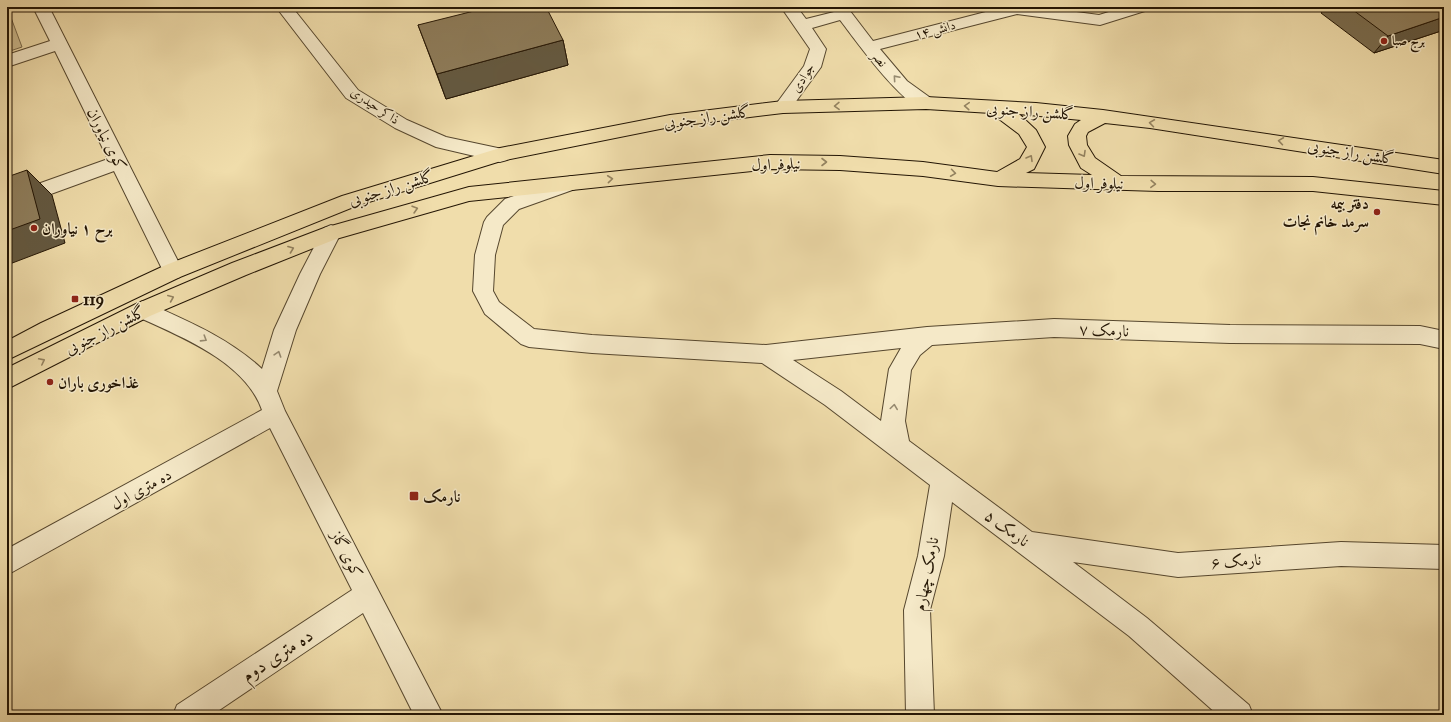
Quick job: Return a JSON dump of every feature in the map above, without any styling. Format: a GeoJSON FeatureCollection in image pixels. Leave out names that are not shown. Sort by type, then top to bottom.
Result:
{"type":"FeatureCollection","features":[{"type":"Feature","properties":{"kind":"main road","name":"گلشن راز جنوبی"},"geometry":{"type":"LineString","coordinates":[[7,351],[49,329],[173,271],[349,201],[500,155],[670,121],[783,107],[926,103],[1036,109],[1158,123],[1444,167]]}},
{"type":"Feature","properties":{"kind":"main road"},"geometry":{"type":"LineString","coordinates":[[997,108],[1019,123],[1032,137],[1036,147],[1027,164],[998,179]]}},
{"type":"Feature","properties":{"kind":"main road"},"geometry":{"type":"LineString","coordinates":[[1104,116],[1081,128],[1077,136],[1078,145],[1088,163],[1118,183]]}},
{"type":"Feature","properties":{"kind":"main road","name":"نیلوفر اول"},"geometry":{"type":"LineString","coordinates":[[572,183],[770,162],[840,162],[923,169],[998,179],[1158,184],[1313,184],[1444,198]]}},
{"type":"Feature","properties":{"kind":"main road","name":"گلشن راز جنوبی"},"geometry":{"type":"LineString","coordinates":[[7,379],[143,310],[239,269],[331,233],[469,194],[572,183]]}},
{"type":"Feature","properties":{"kind":"street","name":"کوی نیاوران"},"geometry":{"type":"LineString","coordinates":[[41,7],[173,271]]}},
{"type":"Feature","properties":{"kind":"street","name":"ذاکر حیدری"},"geometry":{"type":"LineString","coordinates":[[284,7],[352,94],[401,124],[442,142],[500,155]]}},
{"type":"Feature","properties":{"kind":"street","name":"جوادی"},"geometry":{"type":"LineString","coordinates":[[783,107],[812,67],[818,49],[790,7]]}},
{"type":"Feature","properties":{"kind":"street","name":"دانش ۱۴"},"geometry":{"type":"LineString","coordinates":[[869,47],[1017,9],[1100,20],[1142,7]]}},
{"type":"Feature","properties":{"kind":"street"},"geometry":{"type":"LineString","coordinates":[[802,24],[842,11]]}},
{"type":"Feature","properties":{"kind":"street","name":"نصر"},"geometry":{"type":"LineString","coordinates":[[842,11],[869,47],[901,85],[926,103]]}},
{"type":"Feature","properties":{"kind":"street"},"geometry":{"type":"LineString","coordinates":[[7,61],[59,44]]}},
{"type":"Feature","properties":{"kind":"street"},"geometry":{"type":"LineString","coordinates":[[7,203],[119,162]]}},
{"type":"Feature","properties":{"kind":"street","name":"نیلوفر اول"},"geometry":{"type":"LineString","coordinates":[[572,183],[512,204],[494,222],[485,255],[483,290],[492,308],[529,338],[592,344],[766,354]]}},
{"type":"Feature","properties":{"kind":"street"},"geometry":{"type":"LineString","coordinates":[[266,391],[285,330],[310,274],[331,233]]}},
{"type":"Feature","properties":{"kind":"street"},"geometry":{"type":"LineString","coordinates":[[143,310],[199,336],[224,352],[242,364],[266,391]]}},
{"type":"Feature","properties":{"kind":"street","name":"نارمک ۷"},"geometry":{"type":"LineString","coordinates":[[766,354],[927,336],[1054,328],[1230,334],[1420,336],[1444,340]]}},
{"type":"Feature","properties":{"kind":"street"},"geometry":{"type":"LineString","coordinates":[[898,445],[893,421],[900,369],[912,350],[927,336]]}},
{"type":"Feature","properties":{"kind":"street","name":"نارمک ۵"},"geometry":{"type":"LineString","coordinates":[[766,354],[833,398],[898,445],[943,481],[1138,627],[1239,715]]}},
{"type":"Feature","properties":{"kind":"street","name":"کوی گاز"},"geometry":{"type":"LineString","coordinates":[[266,391],[275,414],[429,715]]}},
{"type":"Feature","properties":{"kind":"street","name":"ده متری اول"},"geometry":{"type":"LineString","coordinates":[[7,563],[275,414]]}},
{"type":"Feature","properties":{"kind":"street","name":"نارمک چهارم"},"geometry":{"type":"LineString","coordinates":[[920,715],[918,610],[931,556],[943,481]]}},
{"type":"Feature","properties":{"kind":"street","name":"نارمک ۶"},"geometry":{"type":"LineString","coordinates":[[1029,544],[1178,565],[1341,554],[1444,557]]}},
{"type":"Feature","properties":{"kind":"street","name":"ده متری دوم"},"geometry":{"type":"LineString","coordinates":[[187,715],[368,595]]}},
{"type":"Feature","properties":{"kind":"shaded area"},"geometry":{"type":"Polygon","coordinates":[[[7,7],[22,47],[7,52],[7,7]]]}},
{"type":"Feature","properties":{"kind":"building"},"geometry":{"type":"Polygon","coordinates":[[[490,7],[546,7],[563,40],[437,74],[418,25],[490,7]]]}},
{"type":"Feature","properties":{"kind":"building"},"geometry":{"type":"Polygon","coordinates":[[[1349,7],[1444,7],[1444,17],[1388,36],[1349,7]]]}},
{"type":"Feature","properties":{"kind":"building"},"geometry":{"type":"Polygon","coordinates":[[[27,170],[40,219],[7,231],[7,177],[27,170]]]}},
{"type":"Feature","properties":{"kind":"place","name":"برج صبا"},"geometry":{"type":"Point","coordinates":[1384,41]}},
{"type":"Feature","properties":{"kind":"place","name":"دفتر بیمه سرمد خانم نجات"},"geometry":{"type":"Point","coordinates":[1377,212]}},
{"type":"Feature","properties":{"kind":"place","name":"برح ۱ نیاوران"},"geometry":{"type":"Point","coordinates":[34,228]}},
{"type":"Feature","properties":{"kind":"place","name":"119"},"geometry":{"type":"Point","coordinates":[75,299]}},
{"type":"Feature","properties":{"kind":"place","name":"غذاخوری باران"},"geometry":{"type":"Point","coordinates":[50,382]}},
{"type":"Feature","properties":{"kind":"place","name":"نارمک"},"geometry":{"type":"Point","coordinates":[414,496]}}]}
